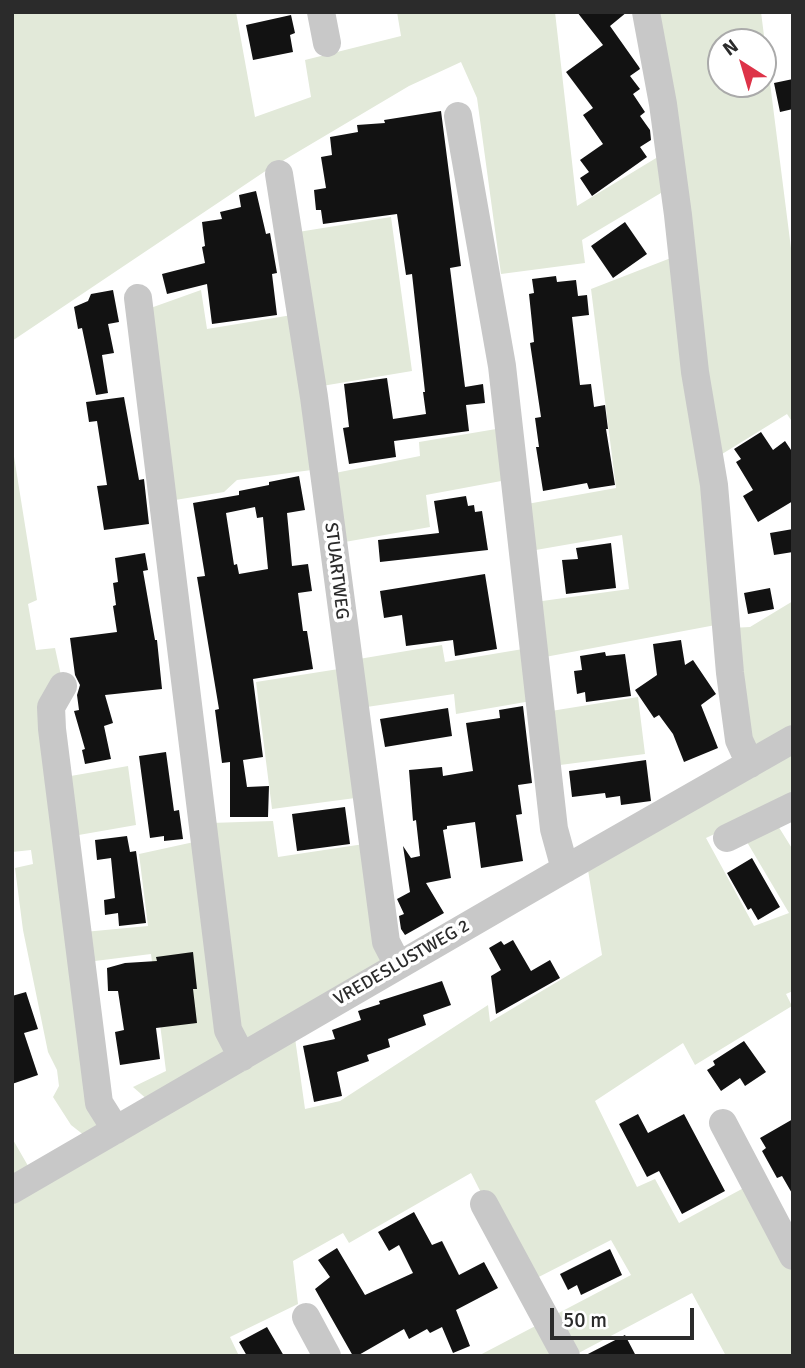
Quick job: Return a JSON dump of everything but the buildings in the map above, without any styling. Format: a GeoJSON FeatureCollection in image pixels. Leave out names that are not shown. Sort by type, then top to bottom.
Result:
{"type":"FeatureCollection","features":[{"type":"Feature","properties":{"kind":"street"},"geometry":{"type":"LineString","coordinates":[[321,12],[327,43]]}},
{"type":"Feature","properties":{"kind":"street"},"geometry":{"type":"LineString","coordinates":[[646,12],[663,104],[695,372],[713,485],[730,673],[739,740],[750,764]]}},
{"type":"Feature","properties":{"kind":"street"},"geometry":{"type":"LineString","coordinates":[[458,116],[502,366],[554,829],[565,869]]}},
{"type":"Feature","properties":{"kind":"street","name":"STUARTWEG"},"geometry":{"type":"LineString","coordinates":[[279,174],[314,397],[386,942],[398,965]]}},
{"type":"Feature","properties":{"kind":"street"},"geometry":{"type":"LineString","coordinates":[[138,298],[228,1030],[242,1057]]}},
{"type":"Feature","properties":{"kind":"street"},"geometry":{"type":"LineString","coordinates":[[63,686],[51,707],[52,729],[99,1103],[116,1129]]}},
{"type":"Feature","properties":{"kind":"street","name":"VREDESLUSTWEG 2"},"geometry":{"type":"LineString","coordinates":[[12,1190],[793,739]]}},
{"type":"Feature","properties":{"kind":"street"},"geometry":{"type":"LineString","coordinates":[[727,838],[793,806]]}},
{"type":"Feature","properties":{"kind":"street"},"geometry":{"type":"LineString","coordinates":[[723,1123],[793,1256]]}},
{"type":"Feature","properties":{"kind":"street"},"geometry":{"type":"LineString","coordinates":[[484,1204],[566,1356]]}},
{"type":"Feature","properties":{"kind":"street"},"geometry":{"type":"LineString","coordinates":[[306,1317],[327,1356]]}},
{"type":"Feature","properties":{"kind":"green space"},"geometry":{"type":"Polygon","coordinates":[[[12,12],[236,12],[255,117],[311,97],[305,60],[401,36],[397,12],[555,12],[577,206],[666,152],[671,187],[582,240],[585,263],[501,274],[477,98],[461,62],[409,86],[264,172],[12,341],[12,12]]]}},
{"type":"Feature","properties":{"kind":"green space"},"geometry":{"type":"Polygon","coordinates":[[[663,12],[761,12],[763,28],[707,28],[707,98],[772,98],[793,264],[793,423],[787,414],[714,459],[655,18],[663,12]]]}},
{"type":"Feature","properties":{"kind":"green space"},"geometry":{"type":"Polygon","coordinates":[[[391,217],[412,371],[316,387],[292,233],[391,217]]]}},
{"type":"Feature","properties":{"kind":"green space"},"geometry":{"type":"Polygon","coordinates":[[[676,256],[721,624],[545,657],[535,602],[629,589],[622,535],[530,551],[527,504],[616,488],[591,289],[676,256]]]}},
{"type":"Feature","properties":{"kind":"green space"},"geometry":{"type":"Polygon","coordinates":[[[201,290],[207,329],[298,314],[319,469],[237,480],[224,492],[169,501],[145,310],[201,290]]]}},
{"type":"Feature","properties":{"kind":"green space"},"geometry":{"type":"Polygon","coordinates":[[[508,427],[512,479],[426,495],[430,527],[339,543],[330,474],[420,456],[419,442],[508,427]]]}},
{"type":"Feature","properties":{"kind":"green space"},"geometry":{"type":"Polygon","coordinates":[[[12,444],[37,600],[28,604],[36,650],[55,648],[62,680],[45,701],[102,1121],[85,1136],[71,1125],[53,1097],[59,1086],[57,1070],[48,1052],[23,930],[15,868],[33,864],[31,850],[12,852],[12,444]]]}},
{"type":"Feature","properties":{"kind":"green space"},"geometry":{"type":"Polygon","coordinates":[[[793,601],[793,730],[748,748],[731,628],[750,627],[793,601]]]}},
{"type":"Feature","properties":{"kind":"green space"},"geometry":{"type":"Polygon","coordinates":[[[442,645],[445,662],[529,648],[537,700],[456,714],[454,694],[360,708],[353,660],[442,645]]]}},
{"type":"Feature","properties":{"kind":"green space"},"geometry":{"type":"Polygon","coordinates":[[[345,668],[363,797],[272,809],[256,682],[345,668]]]}},
{"type":"Feature","properties":{"kind":"green space"},"geometry":{"type":"Polygon","coordinates":[[[638,697],[645,754],[560,765],[551,711],[638,697]]]}},
{"type":"Feature","properties":{"kind":"green space"},"geometry":{"type":"Polygon","coordinates":[[[793,747],[793,797],[706,838],[754,926],[789,913],[744,837],[775,821],[793,850],[793,991],[786,994],[792,1006],[695,1065],[683,1043],[595,1101],[637,1187],[655,1179],[679,1223],[751,1184],[793,1266],[793,1356],[726,1356],[692,1293],[573,1356],[551,1317],[631,1275],[611,1240],[527,1283],[471,1173],[349,1243],[343,1233],[293,1261],[298,1304],[230,1337],[239,1356],[12,1356],[12,1198],[294,1031],[305,1109],[340,1101],[488,1005],[490,1022],[602,955],[587,864],[793,747]]]}},
{"type":"Feature","properties":{"kind":"green space"},"geometry":{"type":"Polygon","coordinates":[[[128,766],[136,825],[73,836],[65,777],[128,766]]]}},
{"type":"Feature","properties":{"kind":"green space"},"geometry":{"type":"Polygon","coordinates":[[[273,821],[278,857],[364,844],[382,962],[260,1039],[240,1038],[210,823],[273,821]]]}},
{"type":"Feature","properties":{"kind":"green space"},"geometry":{"type":"Polygon","coordinates":[[[194,842],[229,1049],[149,1101],[133,1087],[166,1071],[151,954],[87,962],[84,932],[148,926],[139,854],[194,842]]]}},
{"type":"Feature","properties":{"kind":"green space"},"geometry":{"type":"Polygon","coordinates":[[[12,1138],[31,1171],[12,1182],[12,1138]]]}},
{"type":"Feature","properties":{"kind":"green space"},"geometry":{"type":"Polygon","coordinates":[[[543,1322],[562,1356],[478,1356],[543,1322]]]}}]}
